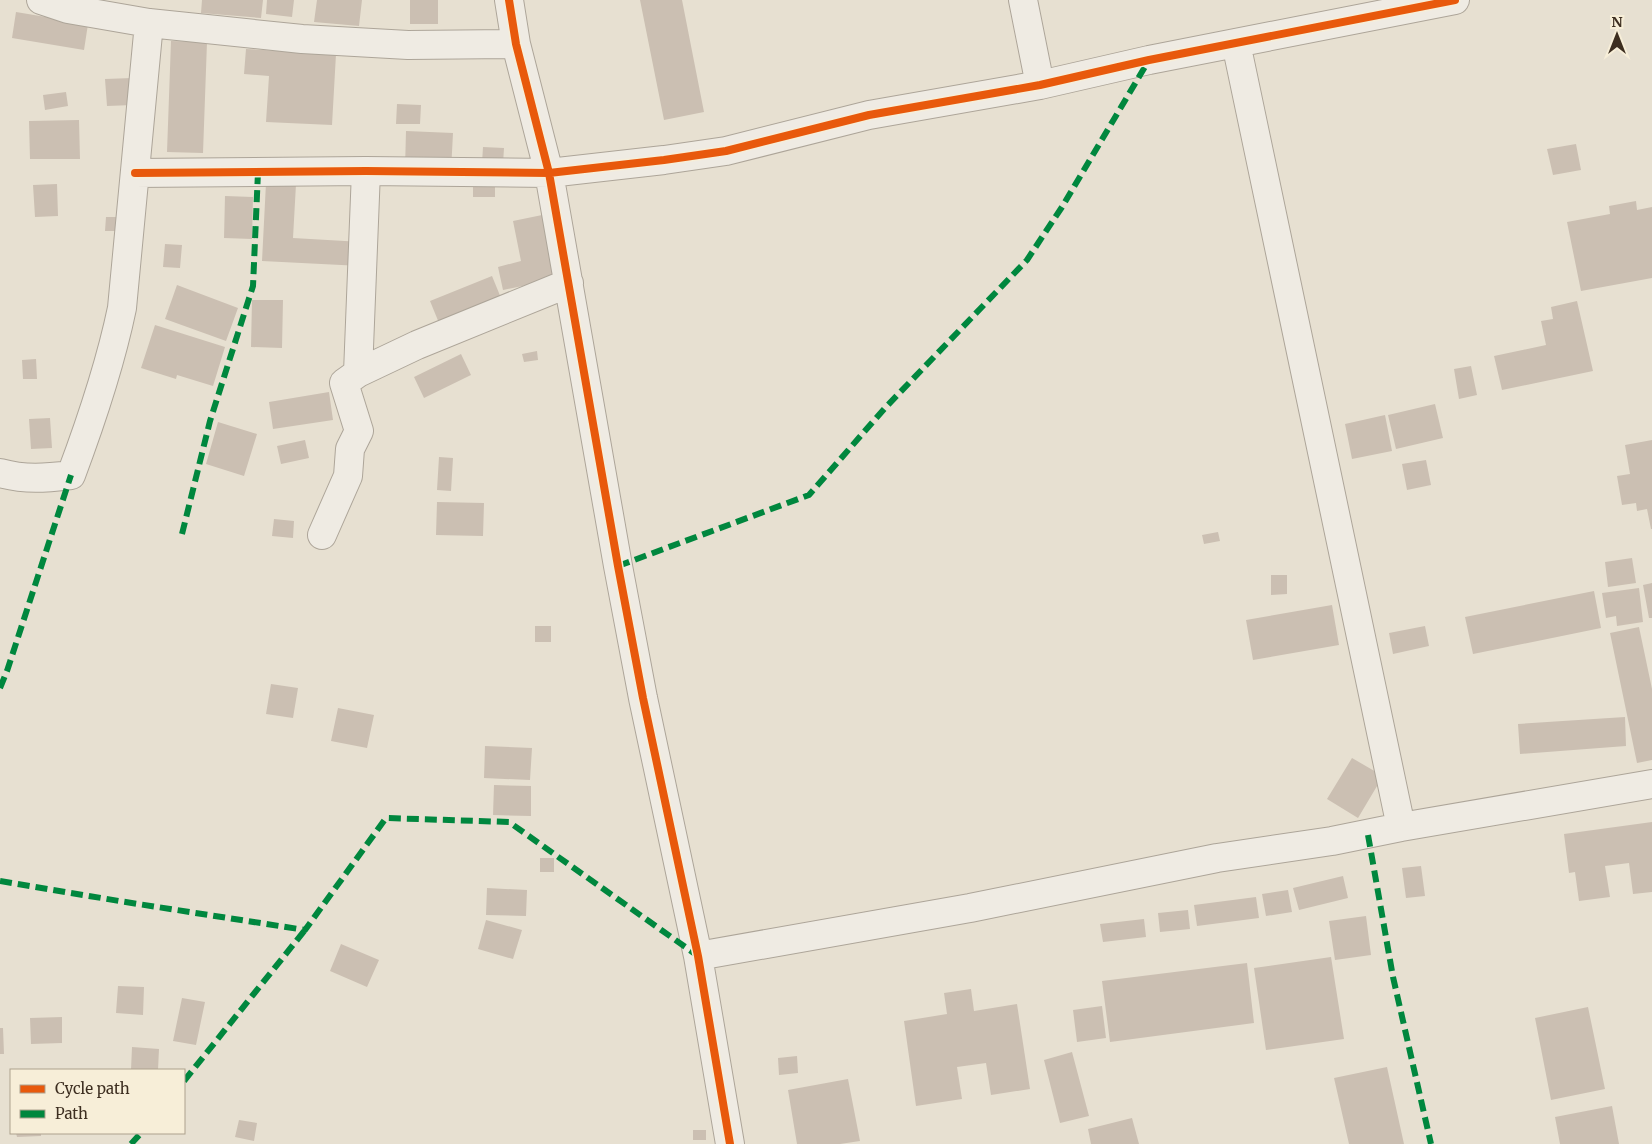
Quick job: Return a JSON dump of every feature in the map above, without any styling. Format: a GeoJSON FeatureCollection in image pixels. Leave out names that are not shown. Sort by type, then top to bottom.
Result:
{"type":"FeatureCollection","features":[{"type":"Feature","properties":{"kind":"street"},"geometry":{"type":"LineString","coordinates":[[41,0],[68,9],[118,9],[149,23],[302,39],[408,45],[516,44]]}},
{"type":"Feature","properties":{"kind":"street"},"geometry":{"type":"LineString","coordinates":[[509,0],[516,44],[549,173],[639,680],[698,956],[730,1144]]}},
{"type":"Feature","properties":{"kind":"street"},"geometry":{"type":"LineString","coordinates":[[1023,0],[1040,85]]}},
{"type":"Feature","properties":{"kind":"street"},"geometry":{"type":"LineString","coordinates":[[135,173],[366,171],[549,173],[664,160],[726,151],[869,115],[1040,85],[1149,60],[1455,0]]}},
{"type":"Feature","properties":{"kind":"street"},"geometry":{"type":"LineString","coordinates":[[0,473],[19,478],[46,478],[71,475],[98,404],[122,308],[149,23]]}},
{"type":"Feature","properties":{"kind":"street"},"geometry":{"type":"LineString","coordinates":[[1236,43],[1402,827]]}},
{"type":"Feature","properties":{"kind":"street"},"geometry":{"type":"LineString","coordinates":[[358,373],[366,171]]}},
{"type":"Feature","properties":{"kind":"street"},"geometry":{"type":"LineString","coordinates":[[322,535],[348,476],[350,448],[359,431],[344,383],[358,373],[417,344],[569,283]]}},
{"type":"Feature","properties":{"kind":"street"},"geometry":{"type":"LineString","coordinates":[[698,956],[970,908],[1217,858],[1332,841],[1402,827],[1652,784]]}},
{"type":"Feature","properties":{"kind":"building"},"geometry":{"type":"Polygon","coordinates":[[[202,0],[263,0],[261,18],[201,13],[202,0]]]}},
{"type":"Feature","properties":{"kind":"building"},"geometry":{"type":"Polygon","coordinates":[[[267,0],[294,0],[292,17],[266,14],[267,0]]]}},
{"type":"Feature","properties":{"kind":"building"},"geometry":{"type":"Polygon","coordinates":[[[317,0],[362,0],[359,26],[314,22],[317,0]]]}},
{"type":"Feature","properties":{"kind":"building"},"geometry":{"type":"Polygon","coordinates":[[[410,0],[438,0],[438,24],[410,24],[410,0]]]}},
{"type":"Feature","properties":{"kind":"building"},"geometry":{"type":"Polygon","coordinates":[[[640,0],[682,0],[704,112],[664,120],[640,0]]]}},
{"type":"Feature","properties":{"kind":"building"},"geometry":{"type":"Polygon","coordinates":[[[16,12],[88,24],[84,50],[12,38],[16,12]]]}},
{"type":"Feature","properties":{"kind":"building"},"geometry":{"type":"Polygon","coordinates":[[[171,41],[207,42],[203,153],[167,152],[171,41]]]}},
{"type":"Feature","properties":{"kind":"building"},"geometry":{"type":"Polygon","coordinates":[[[246,49],[336,54],[332,125],[266,122],[269,76],[244,74],[246,49]]]}},
{"type":"Feature","properties":{"kind":"building"},"geometry":{"type":"Polygon","coordinates":[[[132,78],[133,105],[107,106],[105,79],[132,78]]]}},
{"type":"Feature","properties":{"kind":"building"},"geometry":{"type":"Polygon","coordinates":[[[66,92],[68,106],[45,110],[43,95],[66,92]]]}},
{"type":"Feature","properties":{"kind":"building"},"geometry":{"type":"Polygon","coordinates":[[[397,104],[421,105],[420,124],[396,124],[397,104]]]}},
{"type":"Feature","properties":{"kind":"building"},"geometry":{"type":"Polygon","coordinates":[[[79,120],[80,159],[30,159],[29,121],[79,120]]]}},
{"type":"Feature","properties":{"kind":"building"},"geometry":{"type":"Polygon","coordinates":[[[406,131],[453,133],[451,171],[405,169],[406,131]]]}},
{"type":"Feature","properties":{"kind":"building"},"geometry":{"type":"Polygon","coordinates":[[[1576,144],[1581,170],[1553,175],[1547,149],[1576,144]]]}},
{"type":"Feature","properties":{"kind":"building"},"geometry":{"type":"Polygon","coordinates":[[[483,147],[504,148],[503,164],[482,163],[483,147]]]}},
{"type":"Feature","properties":{"kind":"building"},"geometry":{"type":"Polygon","coordinates":[[[473,174],[495,174],[495,197],[473,197],[473,174]]]}},
{"type":"Feature","properties":{"kind":"building"},"geometry":{"type":"Polygon","coordinates":[[[266,183],[296,184],[293,238],[362,242],[361,266],[262,261],[266,183]]]}},
{"type":"Feature","properties":{"kind":"building"},"geometry":{"type":"Polygon","coordinates":[[[57,184],[58,216],[35,217],[33,185],[57,184]]]}},
{"type":"Feature","properties":{"kind":"building"},"geometry":{"type":"Polygon","coordinates":[[[225,196],[253,197],[252,239],[224,238],[225,196]]]}},
{"type":"Feature","properties":{"kind":"building"},"geometry":{"type":"Polygon","coordinates":[[[1636,201],[1637,210],[1652,207],[1652,278],[1581,291],[1567,222],[1610,214],[1609,206],[1636,201]]]}},
{"type":"Feature","properties":{"kind":"building"},"geometry":{"type":"Polygon","coordinates":[[[547,214],[561,278],[503,290],[498,267],[521,261],[513,221],[547,214]]]}},
{"type":"Feature","properties":{"kind":"building"},"geometry":{"type":"Polygon","coordinates":[[[106,217],[116,217],[115,231],[105,231],[106,217]]]}},
{"type":"Feature","properties":{"kind":"building"},"geometry":{"type":"Polygon","coordinates":[[[165,244],[182,245],[180,268],[163,267],[165,244]]]}},
{"type":"Feature","properties":{"kind":"building"},"geometry":{"type":"Polygon","coordinates":[[[492,276],[501,298],[439,323],[430,301],[492,276]]]}},
{"type":"Feature","properties":{"kind":"building"},"geometry":{"type":"Polygon","coordinates":[[[177,285],[238,308],[226,341],[165,319],[177,285]]]}},
{"type":"Feature","properties":{"kind":"building"},"geometry":{"type":"Polygon","coordinates":[[[252,300],[283,300],[282,348],[251,347],[252,300]]]}},
{"type":"Feature","properties":{"kind":"building"},"geometry":{"type":"Polygon","coordinates":[[[1577,301],[1593,371],[1502,390],[1494,356],[1546,345],[1541,321],[1553,319],[1551,307],[1577,301]]]}},
{"type":"Feature","properties":{"kind":"building"},"geometry":{"type":"Polygon","coordinates":[[[155,325],[225,347],[213,386],[177,375],[176,379],[141,368],[155,325]]]}},
{"type":"Feature","properties":{"kind":"building"},"geometry":{"type":"Polygon","coordinates":[[[537,351],[538,360],[524,362],[522,354],[537,351]]]}},
{"type":"Feature","properties":{"kind":"building"},"geometry":{"type":"Polygon","coordinates":[[[461,354],[471,375],[424,398],[414,377],[461,354]]]}},
{"type":"Feature","properties":{"kind":"building"},"geometry":{"type":"Polygon","coordinates":[[[36,359],[37,379],[23,379],[22,360],[36,359]]]}},
{"type":"Feature","properties":{"kind":"building"},"geometry":{"type":"Polygon","coordinates":[[[1471,366],[1477,395],[1459,399],[1454,369],[1471,366]]]}},
{"type":"Feature","properties":{"kind":"building"},"geometry":{"type":"Polygon","coordinates":[[[329,392],[333,420],[273,429],[269,402],[329,392]]]}},
{"type":"Feature","properties":{"kind":"building"},"geometry":{"type":"Polygon","coordinates":[[[1435,404],[1443,438],[1396,449],[1388,415],[1435,404]]]}},
{"type":"Feature","properties":{"kind":"building"},"geometry":{"type":"Polygon","coordinates":[[[1385,415],[1392,451],[1352,459],[1345,424],[1385,415]]]}},
{"type":"Feature","properties":{"kind":"building"},"geometry":{"type":"Polygon","coordinates":[[[50,418],[52,448],[31,449],[29,419],[50,418]]]}},
{"type":"Feature","properties":{"kind":"building"},"geometry":{"type":"Polygon","coordinates":[[[218,422],[257,434],[244,476],[206,464],[218,422]]]}},
{"type":"Feature","properties":{"kind":"building"},"geometry":{"type":"Polygon","coordinates":[[[305,440],[309,458],[281,464],[277,446],[305,440]]]}},
{"type":"Feature","properties":{"kind":"building"},"geometry":{"type":"Polygon","coordinates":[[[1652,440],[1651,529],[1647,509],[1637,511],[1636,503],[1622,505],[1617,476],[1630,474],[1625,445],[1652,440]]]}},
{"type":"Feature","properties":{"kind":"building"},"geometry":{"type":"Polygon","coordinates":[[[439,457],[453,458],[451,491],[437,490],[439,457]]]}},
{"type":"Feature","properties":{"kind":"building"},"geometry":{"type":"Polygon","coordinates":[[[1426,460],[1431,485],[1407,490],[1402,464],[1426,460]]]}},
{"type":"Feature","properties":{"kind":"building"},"geometry":{"type":"Polygon","coordinates":[[[437,502],[484,503],[483,536],[436,535],[437,502]]]}},
{"type":"Feature","properties":{"kind":"building"},"geometry":{"type":"Polygon","coordinates":[[[274,519],[294,521],[293,538],[272,536],[274,519]]]}},
{"type":"Feature","properties":{"kind":"building"},"geometry":{"type":"Polygon","coordinates":[[[1218,532],[1220,541],[1204,544],[1202,535],[1218,532]]]}},
{"type":"Feature","properties":{"kind":"building"},"geometry":{"type":"Polygon","coordinates":[[[1632,558],[1636,583],[1608,587],[1605,562],[1632,558]]]}},
{"type":"Feature","properties":{"kind":"building"},"geometry":{"type":"Polygon","coordinates":[[[1271,575],[1287,575],[1287,594],[1271,595],[1271,575]]]}},
{"type":"Feature","properties":{"kind":"building"},"geometry":{"type":"Polygon","coordinates":[[[1652,583],[1652,618],[1649,618],[1643,585],[1652,583]]]}},
{"type":"Feature","properties":{"kind":"building"},"geometry":{"type":"Polygon","coordinates":[[[1639,588],[1643,622],[1617,626],[1616,616],[1606,618],[1602,593],[1639,588]]]}},
{"type":"Feature","properties":{"kind":"building"},"geometry":{"type":"Polygon","coordinates":[[[1594,591],[1601,628],[1473,654],[1465,617],[1594,591]]]}},
{"type":"Feature","properties":{"kind":"building"},"geometry":{"type":"Polygon","coordinates":[[[1332,605],[1339,645],[1253,660],[1246,620],[1332,605]]]}},
{"type":"Feature","properties":{"kind":"building"},"geometry":{"type":"Polygon","coordinates":[[[535,626],[551,626],[551,642],[535,642],[535,626]]]}},
{"type":"Feature","properties":{"kind":"building"},"geometry":{"type":"Polygon","coordinates":[[[1425,626],[1429,646],[1393,654],[1389,633],[1425,626]]]}},
{"type":"Feature","properties":{"kind":"building"},"geometry":{"type":"Polygon","coordinates":[[[1639,627],[1652,689],[1652,760],[1637,763],[1610,633],[1639,627]]]}},
{"type":"Feature","properties":{"kind":"building"},"geometry":{"type":"Polygon","coordinates":[[[271,684],[298,688],[293,718],[266,714],[271,684]]]}},
{"type":"Feature","properties":{"kind":"building"},"geometry":{"type":"Polygon","coordinates":[[[338,708],[374,715],[367,748],[331,741],[338,708]]]}},
{"type":"Feature","properties":{"kind":"building"},"geometry":{"type":"Polygon","coordinates":[[[1625,717],[1626,746],[1520,754],[1518,724],[1625,717]]]}},
{"type":"Feature","properties":{"kind":"building"},"geometry":{"type":"Polygon","coordinates":[[[485,746],[532,748],[530,780],[484,778],[485,746]]]}},
{"type":"Feature","properties":{"kind":"building"},"geometry":{"type":"Polygon","coordinates":[[[1352,758],[1383,776],[1358,818],[1327,799],[1352,758]]]}},
{"type":"Feature","properties":{"kind":"building"},"geometry":{"type":"Polygon","coordinates":[[[494,785],[531,786],[531,816],[493,815],[494,785]]]}},
{"type":"Feature","properties":{"kind":"building"},"geometry":{"type":"Polygon","coordinates":[[[1652,822],[1652,892],[1633,894],[1629,863],[1605,866],[1610,897],[1579,901],[1575,872],[1569,873],[1564,834],[1652,822]]]}},
{"type":"Feature","properties":{"kind":"building"},"geometry":{"type":"Polygon","coordinates":[[[540,858],[554,858],[554,872],[540,872],[540,858]]]}},
{"type":"Feature","properties":{"kind":"building"},"geometry":{"type":"Polygon","coordinates":[[[1421,866],[1425,896],[1406,898],[1402,868],[1421,866]]]}},
{"type":"Feature","properties":{"kind":"building"},"geometry":{"type":"Polygon","coordinates":[[[1343,876],[1348,898],[1299,910],[1293,888],[1343,876]]]}},
{"type":"Feature","properties":{"kind":"building"},"geometry":{"type":"Polygon","coordinates":[[[487,888],[527,890],[526,916],[486,915],[487,888]]]}},
{"type":"Feature","properties":{"kind":"building"},"geometry":{"type":"Polygon","coordinates":[[[1288,890],[1292,912],[1266,916],[1262,894],[1288,890]]]}},
{"type":"Feature","properties":{"kind":"building"},"geometry":{"type":"Polygon","coordinates":[[[1256,897],[1259,918],[1197,926],[1194,905],[1256,897]]]}},
{"type":"Feature","properties":{"kind":"building"},"geometry":{"type":"Polygon","coordinates":[[[1188,910],[1190,929],[1160,932],[1158,913],[1188,910]]]}},
{"type":"Feature","properties":{"kind":"building"},"geometry":{"type":"Polygon","coordinates":[[[1366,916],[1371,955],[1335,960],[1329,921],[1366,916]]]}},
{"type":"Feature","properties":{"kind":"building"},"geometry":{"type":"Polygon","coordinates":[[[1144,919],[1146,937],[1103,942],[1100,924],[1144,919]]]}},
{"type":"Feature","properties":{"kind":"building"},"geometry":{"type":"Polygon","coordinates":[[[486,920],[522,930],[513,959],[478,949],[486,920]]]}},
{"type":"Feature","properties":{"kind":"building"},"geometry":{"type":"Polygon","coordinates":[[[341,944],[379,960],[367,987],[330,971],[341,944]]]}},
{"type":"Feature","properties":{"kind":"building"},"geometry":{"type":"Polygon","coordinates":[[[1331,957],[1344,1039],[1266,1050],[1254,968],[1331,957]]]}},
{"type":"Feature","properties":{"kind":"building"},"geometry":{"type":"Polygon","coordinates":[[[1247,963],[1254,1023],[1110,1042],[1102,981],[1247,963]]]}},
{"type":"Feature","properties":{"kind":"building"},"geometry":{"type":"Polygon","coordinates":[[[118,986],[144,987],[143,1015],[116,1013],[118,986]]]}},
{"type":"Feature","properties":{"kind":"building"},"geometry":{"type":"Polygon","coordinates":[[[971,989],[974,1011],[1017,1004],[1030,1089],[991,1095],[986,1063],[957,1067],[962,1099],[916,1106],[904,1021],[947,1014],[944,993],[971,989]]]}},
{"type":"Feature","properties":{"kind":"building"},"geometry":{"type":"Polygon","coordinates":[[[182,998],[205,1002],[196,1045],[173,1041],[182,998]]]}},
{"type":"Feature","properties":{"kind":"building"},"geometry":{"type":"Polygon","coordinates":[[[1102,1006],[1106,1038],[1077,1042],[1073,1010],[1102,1006]]]}},
{"type":"Feature","properties":{"kind":"building"},"geometry":{"type":"Polygon","coordinates":[[[1588,1007],[1605,1089],[1551,1100],[1535,1018],[1588,1007]]]}},
{"type":"Feature","properties":{"kind":"building"},"geometry":{"type":"Polygon","coordinates":[[[62,1017],[62,1043],[31,1044],[30,1018],[62,1017]]]}},
{"type":"Feature","properties":{"kind":"building"},"geometry":{"type":"Polygon","coordinates":[[[0,1028],[3,1028],[4,1054],[0,1054],[0,1028]]]}},
{"type":"Feature","properties":{"kind":"building"},"geometry":{"type":"Polygon","coordinates":[[[132,1047],[159,1049],[158,1069],[131,1069],[132,1047]]]}},
{"type":"Feature","properties":{"kind":"building"},"geometry":{"type":"Polygon","coordinates":[[[1072,1052],[1089,1116],[1060,1123],[1044,1060],[1072,1052]]]}},
{"type":"Feature","properties":{"kind":"building"},"geometry":{"type":"Polygon","coordinates":[[[797,1056],[798,1073],[779,1075],[778,1058],[797,1056]]]}},
{"type":"Feature","properties":{"kind":"building"},"geometry":{"type":"Polygon","coordinates":[[[1387,1067],[1404,1144],[1349,1144],[1334,1078],[1387,1067]]]}},
{"type":"Feature","properties":{"kind":"building"},"geometry":{"type":"Polygon","coordinates":[[[848,1079],[860,1141],[840,1144],[797,1144],[788,1090],[848,1079]]]}},
{"type":"Feature","properties":{"kind":"building"},"geometry":{"type":"Polygon","coordinates":[[[1612,1106],[1619,1144],[1560,1144],[1555,1117],[1612,1106]]]}},
{"type":"Feature","properties":{"kind":"building"},"geometry":{"type":"Polygon","coordinates":[[[1132,1118],[1139,1144],[1091,1144],[1088,1129],[1132,1118]]]}},
{"type":"Feature","properties":{"kind":"building"},"geometry":{"type":"Polygon","coordinates":[[[239,1120],[257,1123],[254,1141],[235,1137],[239,1120]]]}},
{"type":"Feature","properties":{"kind":"building"},"geometry":{"type":"Polygon","coordinates":[[[693,1130],[706,1130],[706,1140],[693,1140],[693,1130]]]}},
{"type":"Feature","properties":{"kind":"building"},"geometry":{"type":"Polygon","coordinates":[[[16,1134],[41,1134],[41,1136],[17,1137],[16,1134]]]}},
{"type":"Feature","properties":{"kind":"marked path"},"geometry":{"type":"LineString","coordinates":[[618,566],[809,495],[885,408],[1027,260],[1062,207],[1149,60]]}},
{"type":"Feature","properties":{"kind":"marked path"},"geometry":{"type":"LineString","coordinates":[[182,534],[210,421],[253,286],[258,172]]}},
{"type":"Feature","properties":{"kind":"marked path"},"geometry":{"type":"LineString","coordinates":[[0,688],[71,475]]}},
{"type":"Feature","properties":{"kind":"marked path"},"geometry":{"type":"LineString","coordinates":[[0,881],[305,930],[386,818],[509,822],[698,956]]}},
{"type":"Feature","properties":{"kind":"marked path"},"geometry":{"type":"LineString","coordinates":[[1368,835],[1393,977],[1431,1144]]}},
{"type":"Feature","properties":{"kind":"marked path"},"geometry":{"type":"LineString","coordinates":[[185,1080],[305,930]]}},
{"type":"Feature","properties":{"kind":"marked path"},"geometry":{"type":"LineString","coordinates":[[131,1144],[140,1134]]}},
{"type":"Feature","properties":{"kind":"cycle path"},"geometry":{"type":"LineString","coordinates":[[509,0],[516,44],[549,173],[618,566],[643,698],[698,956],[730,1144]]}},
{"type":"Feature","properties":{"kind":"cycle path"},"geometry":{"type":"LineString","coordinates":[[135,173],[366,171],[549,173],[664,160],[726,151],[869,115],[1040,85],[1149,60],[1455,0]]}}]}
